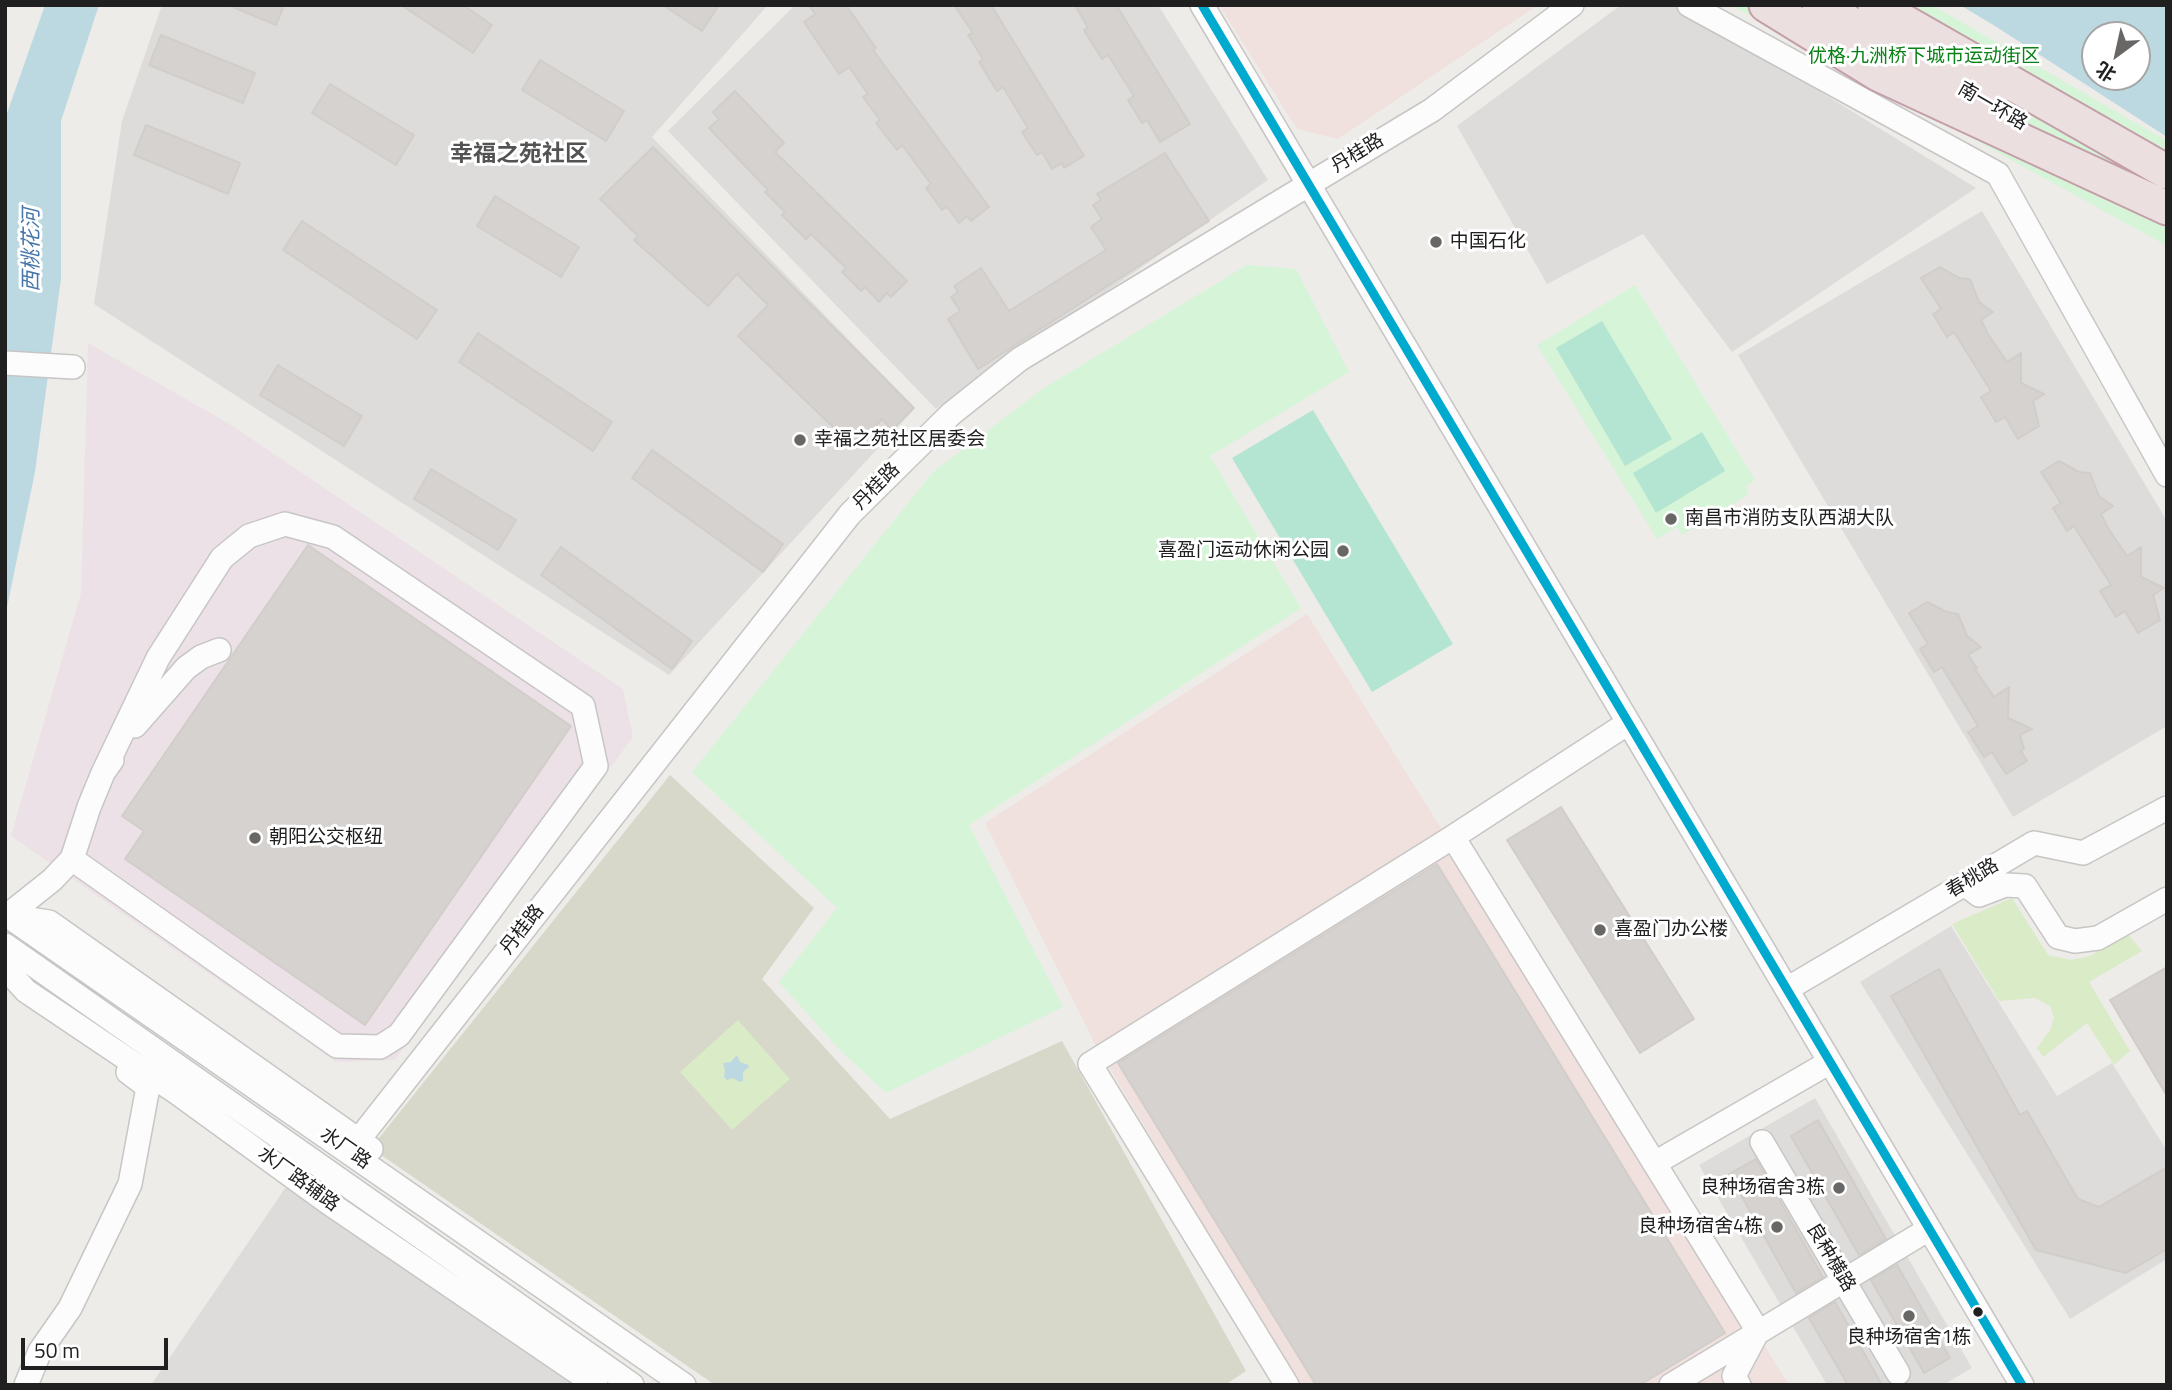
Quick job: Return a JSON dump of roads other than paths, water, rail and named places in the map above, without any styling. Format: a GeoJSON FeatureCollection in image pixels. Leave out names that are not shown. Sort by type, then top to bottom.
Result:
{"type":"FeatureCollection","features":[{"type":"Feature","properties":{"kind":"highway"},"geometry":{"type":"LineString","coordinates":[[1766,5],[1878,74],[2167,207]]}},
{"type":"Feature","properties":{"kind":"highway","name":"南一环路"},"geometry":{"type":"LineString","coordinates":[[1819,5],[2167,207]]}},
{"type":"Feature","properties":{"kind":"highway","name":"南一环路"},"geometry":{"type":"LineString","coordinates":[[1875,5],[2167,172]]}},
{"type":"Feature","properties":{"kind":"street"},"geometry":{"type":"LineString","coordinates":[[1202,5],[2022,1385]]}},
{"type":"Feature","properties":{"kind":"street","name":"丹桂路"},"geometry":{"type":"LineString","coordinates":[[354,1146],[850,514],[951,414],[1020,359],[1432,110],[1572,5]]}},
{"type":"Feature","properties":{"kind":"street"},"geometry":{"type":"LineString","coordinates":[[1689,5],[1998,174],[2167,475]]}},
{"type":"Feature","properties":{"kind":"street"},"geometry":{"type":"LineString","coordinates":[[5,362],[73,367]]}},
{"type":"Feature","properties":{"kind":"street"},"geometry":{"type":"LineString","coordinates":[[6,915],[52,880],[72,859],[103,773],[158,658],[222,558],[249,536],[285,524],[332,537],[583,706],[596,766],[399,1035],[380,1046],[337,1046],[72,859]]}},
{"type":"Feature","properties":{"kind":"street"},"geometry":{"type":"LineString","coordinates":[[103,773],[140,720],[186,668],[201,657],[219,650]]}},
{"type":"Feature","properties":{"kind":"street"},"geometry":{"type":"LineString","coordinates":[[1287,1385],[1090,1064],[1453,837],[1628,723]]}},
{"type":"Feature","properties":{"kind":"street","name":"春桃路"},"geometry":{"type":"LineString","coordinates":[[1787,989],[2035,843],[2083,853],[2167,808]]}},
{"type":"Feature","properties":{"kind":"street"},"geometry":{"type":"LineString","coordinates":[[1453,837],[1758,1331]]}},
{"type":"Feature","properties":{"kind":"street"},"geometry":{"type":"LineString","coordinates":[[1964,884],[1979,895],[2005,885],[2025,886],[2058,937],[2075,941],[2098,938],[2167,899]]}},
{"type":"Feature","properties":{"kind":"street","name":"水厂路"},"geometry":{"type":"LineString","coordinates":[[6,915],[354,1146],[488,1249],[685,1385]]}},
{"type":"Feature","properties":{"kind":"street","name":"水厂路"},"geometry":{"type":"LineString","coordinates":[[5,945],[632,1385]]}},
{"type":"Feature","properties":{"kind":"street","name":"水厂路辅路"},"geometry":{"type":"LineString","coordinates":[[5,968],[26,991],[176,1091],[326,1201],[596,1385]]}},
{"type":"Feature","properties":{"kind":"street"},"geometry":{"type":"LineString","coordinates":[[5,985],[148,1087],[130,1184],[70,1308],[40,1351],[26,1385]]}},
{"type":"Feature","properties":{"kind":"street"},"geometry":{"type":"LineString","coordinates":[[1655,1163],[1830,1062]]}},
{"type":"Feature","properties":{"kind":"street","name":"良种横路"},"geometry":{"type":"LineString","coordinates":[[1762,1142],[1898,1373]]}},
{"type":"Feature","properties":{"kind":"street"},"geometry":{"type":"LineString","coordinates":[[1671,1385],[1929,1228]]}},
{"type":"Feature","properties":{"kind":"street"},"geometry":{"type":"LineString","coordinates":[[1739,1385],[1734,1376],[1758,1331]]}},
{"type":"Feature","properties":{"kind":"water","name":"西桃花河"},"geometry":{"type":"Polygon","coordinates":[[[45,5],[99,5],[61,121],[61,279],[35,472],[5,617],[5,119],[45,5]]]}},
{"type":"Feature","properties":{"kind":"water"},"geometry":{"type":"Polygon","coordinates":[[[1960,5],[2167,5],[2167,137],[2096,91],[2151,91],[2151,21],[2081,21],[2081,82],[1960,5]]]}},
{"type":"Feature","properties":{"kind":"water"},"geometry":{"type":"Polygon","coordinates":[[[737,1055],[740,1062],[749,1067],[743,1072],[743,1081],[740,1082],[724,1077],[723,1063],[731,1062],[737,1055]]]}},
{"type":"Feature","properties":{"kind":"place","name":"中国石化"},"geometry":{"type":"Point","coordinates":[1436,242]}},
{"type":"Feature","properties":{"kind":"place","name":"幸福之苑社区居委会"},"geometry":{"type":"Point","coordinates":[800,440]}},
{"type":"Feature","properties":{"kind":"place","name":"南昌市消防支队西湖大队"},"geometry":{"type":"Point","coordinates":[1671,519]}},
{"type":"Feature","properties":{"kind":"place","name":"喜盈门运动休闲公园"},"geometry":{"type":"Point","coordinates":[1343,551]}},
{"type":"Feature","properties":{"kind":"place","name":"朝阳公交枢纽"},"geometry":{"type":"Point","coordinates":[255,838]}},
{"type":"Feature","properties":{"kind":"place","name":"喜盈门办公楼"},"geometry":{"type":"Point","coordinates":[1600,930]}},
{"type":"Feature","properties":{"kind":"place","name":"良种场宿舍3栋"},"geometry":{"type":"Point","coordinates":[1839,1188]}},
{"type":"Feature","properties":{"kind":"place","name":"良种场宿舍4栋"},"geometry":{"type":"Point","coordinates":[1777,1227]}},
{"type":"Feature","properties":{"kind":"place","name":"良种场宿舍1栋"},"geometry":{"type":"Point","coordinates":[1909,1316]}},
{"type":"Feature","properties":{"kind":"district","name":"幸福之苑社区"},"geometry":{"type":"Point","coordinates":[519,155]}},
{"type":"Feature","properties":{"kind":"park label","name":"优格·九洲桥下城市运动街区"},"geometry":{"type":"Point","coordinates":[1924,57]}}]}
